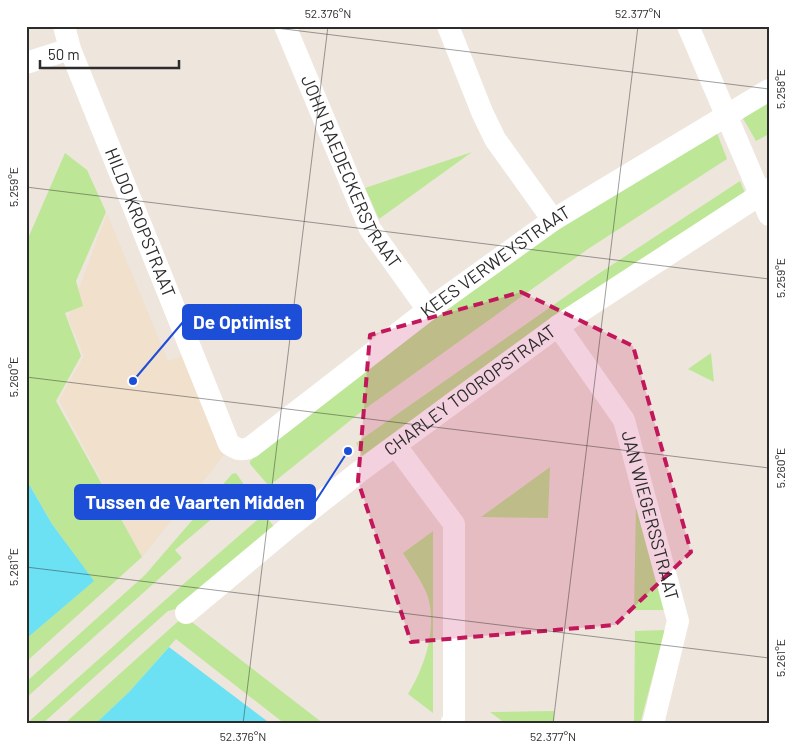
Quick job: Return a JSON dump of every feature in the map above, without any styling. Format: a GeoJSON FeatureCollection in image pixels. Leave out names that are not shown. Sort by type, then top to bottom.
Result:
{"type":"FeatureCollection","features":[{"type":"Feature","properties":{"kind":"street","name":"HILDO KROPSTRAAT"},"geometry":{"type":"LineString","coordinates":[[64,26],[70,49],[230,444],[236,449]]}},
{"type":"Feature","properties":{"kind":"street","name":"JOHN RAEDECKERSTRAAT"},"geometry":{"type":"LineString","coordinates":[[286,26],[370,229],[428,310]]}},
{"type":"Feature","properties":{"kind":"street"},"geometry":{"type":"LineString","coordinates":[[448,26],[482,112],[495,139],[553,220]]}},
{"type":"Feature","properties":{"kind":"street"},"geometry":{"type":"LineString","coordinates":[[688,26],[726,116],[764,191],[769,215]]}},
{"type":"Feature","properties":{"kind":"street"},"geometry":{"type":"LineString","coordinates":[[26,63],[70,49]]}},
{"type":"Feature","properties":{"kind":"street","name":"KEES VERWEYSTRAAT"},"geometry":{"type":"LineString","coordinates":[[236,449],[242,451],[252,447],[428,310],[553,220],[769,90]]}},
{"type":"Feature","properties":{"kind":"street","name":"CHARLEY TOOROPSTRAAT"},"geometry":{"type":"LineString","coordinates":[[186,613],[289,527],[359,472],[558,326],[764,191]]}},
{"type":"Feature","properties":{"kind":"street","name":"JAN WIEGERSSTRAAT"},"geometry":{"type":"LineString","coordinates":[[558,326],[624,420],[678,621],[653,724]]}},
{"type":"Feature","properties":{"kind":"street"},"geometry":{"type":"LineString","coordinates":[[396,446],[454,524],[454,719],[451,724]]}},
{"type":"Feature","properties":{"kind":"highlighted area"},"geometry":{"type":"Polygon","coordinates":[[[521,292],[633,346],[691,552],[615,625],[411,642],[358,481],[370,335],[521,292]]]}},
{"type":"Feature","properties":{"kind":"shaded area"},"geometry":{"type":"Polygon","coordinates":[[[107,214],[168,361],[187,354],[224,455],[142,557],[59,400],[84,356],[68,318],[107,214]]]}},
{"type":"Feature","properties":{"kind":"green space"},"geometry":{"type":"Polygon","coordinates":[[[769,92],[769,134],[756,141],[737,108],[769,92]]]}},
{"type":"Feature","properties":{"kind":"green space"},"geometry":{"type":"Polygon","coordinates":[[[714,125],[727,159],[588,249],[362,411],[269,486],[250,464],[250,461],[548,230],[714,125]]]}},
{"type":"Feature","properties":{"kind":"green space"},"geometry":{"type":"Polygon","coordinates":[[[472,152],[379,219],[365,188],[472,152]]]}},
{"type":"Feature","properties":{"kind":"green space"},"geometry":{"type":"Polygon","coordinates":[[[65,153],[87,170],[106,212],[76,281],[83,306],[65,313],[81,356],[56,401],[142,557],[26,662],[26,639],[93,581],[52,524],[26,479],[26,243],[65,153]]]}},
{"type":"Feature","properties":{"kind":"green space"},"geometry":{"type":"Polygon","coordinates":[[[740,181],[745,193],[363,457],[356,443],[592,278],[740,181]]]}},
{"type":"Feature","properties":{"kind":"green space"},"geometry":{"type":"Polygon","coordinates":[[[711,353],[714,382],[688,369],[711,353]]]}},
{"type":"Feature","properties":{"kind":"green space"},"geometry":{"type":"Polygon","coordinates":[[[550,467],[548,518],[481,517],[550,467]]]}},
{"type":"Feature","properties":{"kind":"green space"},"geometry":{"type":"Polygon","coordinates":[[[236,473],[247,489],[175,550],[182,558],[26,698],[26,682],[145,575],[232,474],[236,473]]]}},
{"type":"Feature","properties":{"kind":"green space"},"geometry":{"type":"Polygon","coordinates":[[[636,504],[665,610],[634,610],[636,504]]]}},
{"type":"Feature","properties":{"kind":"green space"},"geometry":{"type":"Polygon","coordinates":[[[264,514],[276,529],[180,608],[168,611],[42,724],[26,724],[172,594],[264,514]]]}},
{"type":"Feature","properties":{"kind":"green space"},"geometry":{"type":"Polygon","coordinates":[[[433,531],[433,713],[408,694],[424,660],[428,647],[431,622],[426,592],[403,553],[433,531]]]}},
{"type":"Feature","properties":{"kind":"green space"},"geometry":{"type":"Polygon","coordinates":[[[184,616],[324,724],[285,724],[176,639],[129,692],[95,724],[64,724],[184,616]]]}},
{"type":"Feature","properties":{"kind":"green space"},"geometry":{"type":"Polygon","coordinates":[[[665,630],[640,724],[634,724],[635,631],[665,630]]]}},
{"type":"Feature","properties":{"kind":"green space"},"geometry":{"type":"Polygon","coordinates":[[[554,711],[554,724],[506,724],[490,712],[554,711]]]}},
{"type":"Feature","properties":{"kind":"water"},"geometry":{"type":"Polygon","coordinates":[[[26,479],[52,524],[94,581],[26,639],[26,479]]]}},
{"type":"Feature","properties":{"kind":"water"},"geometry":{"type":"Polygon","coordinates":[[[169,647],[271,724],[95,724],[129,692],[169,647]]]}},
{"type":"Feature","properties":{"kind":"place","name":"De Optimist"},"geometry":{"type":"Point","coordinates":[133,381]}},
{"type":"Feature","properties":{"kind":"place","name":"Tussen de Vaarten Midden"},"geometry":{"type":"Point","coordinates":[348,451]}}]}
